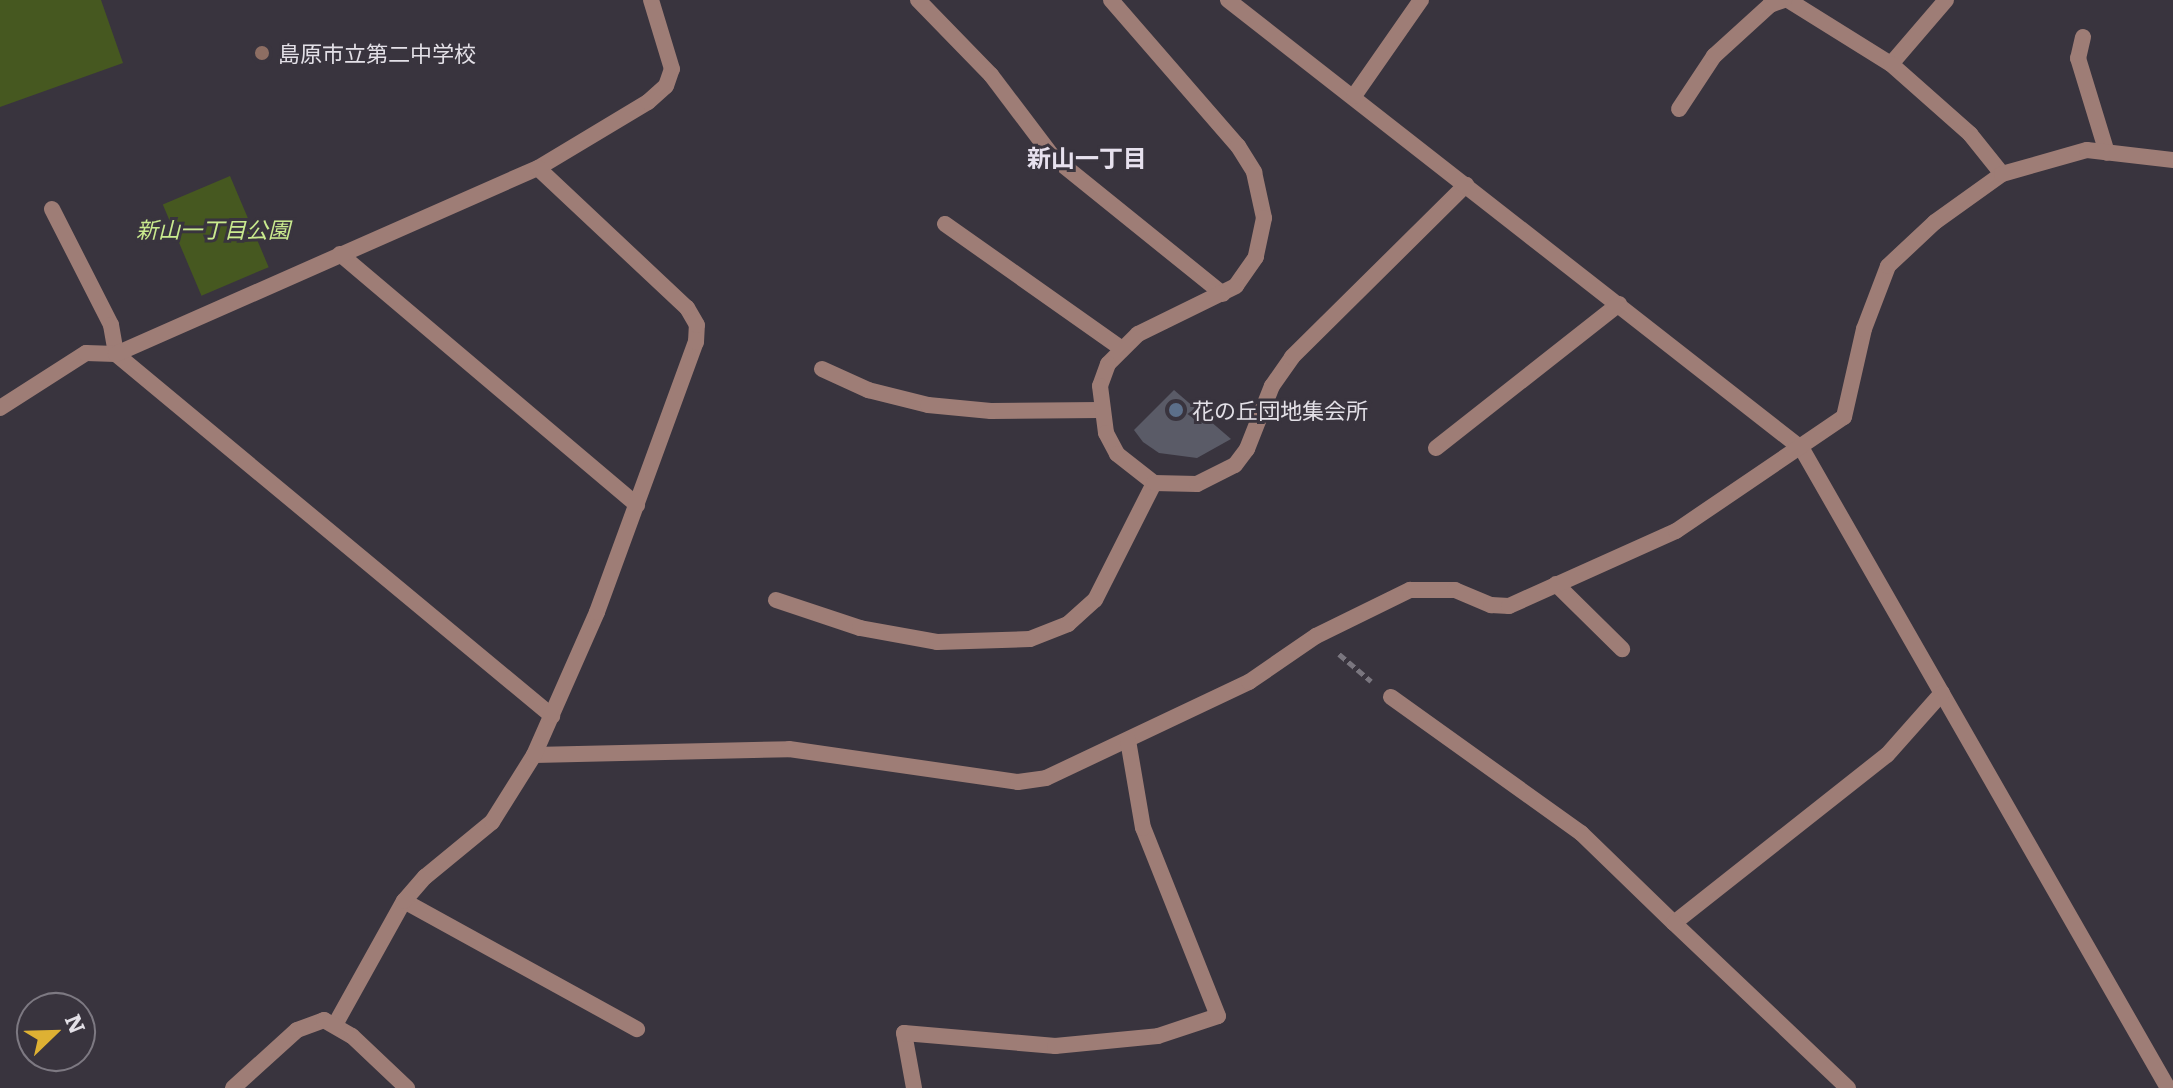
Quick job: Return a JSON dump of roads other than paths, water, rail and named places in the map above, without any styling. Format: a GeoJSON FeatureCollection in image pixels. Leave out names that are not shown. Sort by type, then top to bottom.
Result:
{"type":"FeatureCollection","features":[{"type":"Feature","properties":{"kind":"street"},"geometry":{"type":"LineString","coordinates":[[0,408],[86,353],[116,354],[538,168],[648,102],[666,86],[672,69],[670,50],[651,0]]}},
{"type":"Feature","properties":{"kind":"street"},"geometry":{"type":"LineString","coordinates":[[918,0],[991,75],[1053,157],[1223,294]]}},
{"type":"Feature","properties":{"kind":"street"},"geometry":{"type":"LineString","coordinates":[[1111,0],[1238,146],[1254,172],[1264,218],[1262,237],[1248,273],[1223,294],[1156,324],[1121,348],[1100,386],[1100,410],[1117,454],[1154,483],[1197,484],[1235,465],[1247,449],[1272,386],[1292,357],[1466,185]]}},
{"type":"Feature","properties":{"kind":"street"},"geometry":{"type":"LineString","coordinates":[[1228,0],[1802,449],[2168,1088]]}},
{"type":"Feature","properties":{"kind":"street"},"geometry":{"type":"LineString","coordinates":[[1354,96],[1421,0]]}},
{"type":"Feature","properties":{"kind":"street"},"geometry":{"type":"LineString","coordinates":[[1679,109],[1714,56],[1770,5],[1786,0],[1891,64],[1970,134],[2002,174]]}},
{"type":"Feature","properties":{"kind":"street"},"geometry":{"type":"LineString","coordinates":[[1891,64],[1946,0]]}},
{"type":"Feature","properties":{"kind":"street"},"geometry":{"type":"LineString","coordinates":[[2083,37],[2078,58],[2107,153]]}},
{"type":"Feature","properties":{"kind":"street"},"geometry":{"type":"LineString","coordinates":[[534,755],[789,749],[1018,782],[1046,778],[1249,682],[1316,636],[1410,590],[1455,590],[1491,605],[1509,606],[1676,531],[1802,449],[1844,417],[1864,329],[1888,266],[1935,222],[2002,174],[2087,150],[2173,160]]}},
{"type":"Feature","properties":{"kind":"street"},"geometry":{"type":"LineString","coordinates":[[336,1023],[404,901],[425,877],[492,822],[534,755],[637,505],[696,342],[697,325],[687,308],[538,168]]}},
{"type":"Feature","properties":{"kind":"street"},"geometry":{"type":"LineString","coordinates":[[52,209],[111,325],[116,354],[552,716]]}},
{"type":"Feature","properties":{"kind":"street"},"geometry":{"type":"LineString","coordinates":[[945,224],[1121,348]]}},
{"type":"Feature","properties":{"kind":"street"},"geometry":{"type":"LineString","coordinates":[[340,254],[637,505]]}},
{"type":"Feature","properties":{"kind":"street"},"geometry":{"type":"LineString","coordinates":[[1436,448],[1619,304]]}},
{"type":"Feature","properties":{"kind":"street"},"geometry":{"type":"LineString","coordinates":[[822,369],[868,390],[928,405],[991,411],[1100,410]]}},
{"type":"Feature","properties":{"kind":"street"},"geometry":{"type":"LineString","coordinates":[[776,600],[860,628],[937,642],[1030,639],[1068,624],[1095,600],[1154,483]]}},
{"type":"Feature","properties":{"kind":"street"},"geometry":{"type":"LineString","coordinates":[[1556,584],[1622,649]]}},
{"type":"Feature","properties":{"kind":"street"},"geometry":{"type":"LineString","coordinates":[[1674,923],[1887,755],[1942,693]]}},
{"type":"Feature","properties":{"kind":"street"},"geometry":{"type":"LineString","coordinates":[[1391,697],[1581,833],[1848,1088]]}},
{"type":"Feature","properties":{"kind":"street"},"geometry":{"type":"LineString","coordinates":[[914,1088],[904,1033],[1055,1046],[1158,1036],[1218,1016],[1143,828],[1128,740]]}},
{"type":"Feature","properties":{"kind":"street"},"geometry":{"type":"LineString","coordinates":[[404,901],[637,1029]]}},
{"type":"Feature","properties":{"kind":"street"},"geometry":{"type":"LineString","coordinates":[[233,1088],[297,1030],[324,1020],[336,1023],[407,1088]]}},
{"type":"Feature","properties":{"kind":"place","name":"島原市立第二中学校"},"geometry":{"type":"Point","coordinates":[262,53]}},
{"type":"Feature","properties":{"kind":"place","name":"花の丘団地集会所"},"geometry":{"type":"Point","coordinates":[1176,410]}},
{"type":"Feature","properties":{"kind":"district","name":"新山一丁目"},"geometry":{"type":"Point","coordinates":[1087,157]}},
{"type":"Feature","properties":{"kind":"park label","name":"新山一丁目公園"},"geometry":{"type":"Point","coordinates":[213,229]}}]}
